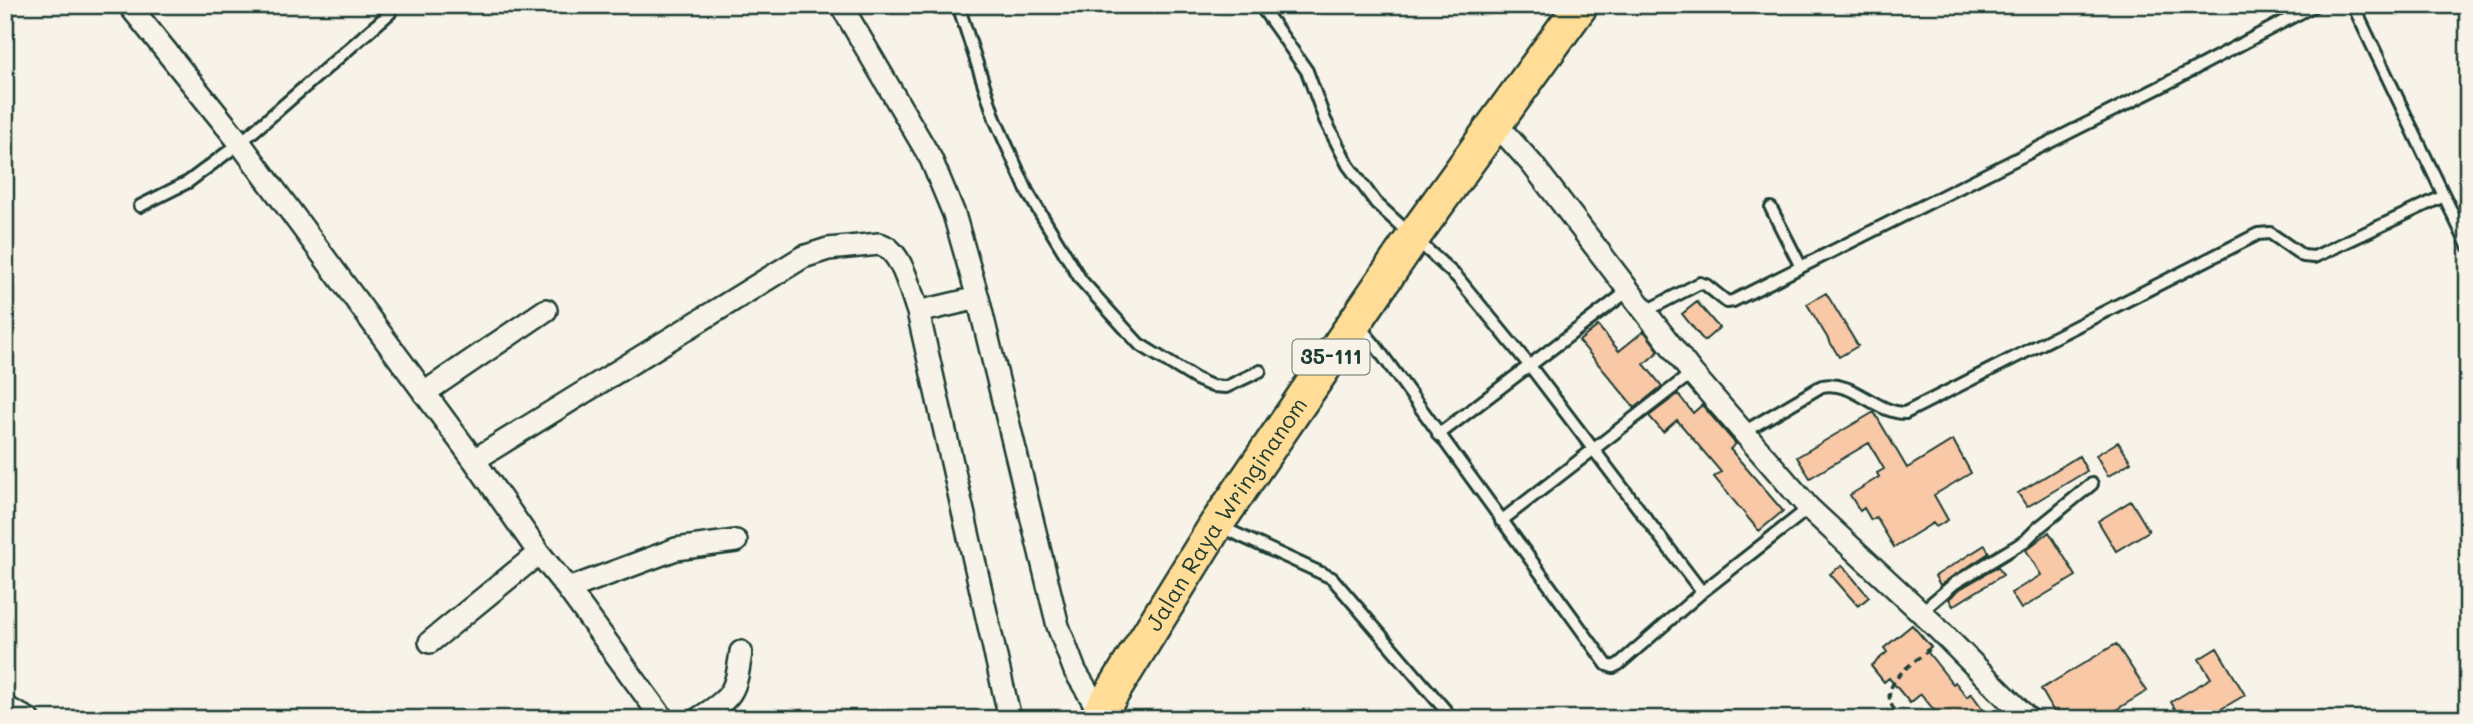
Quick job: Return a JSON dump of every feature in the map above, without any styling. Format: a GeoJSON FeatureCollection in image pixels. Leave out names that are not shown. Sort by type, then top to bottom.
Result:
{"type":"FeatureCollection","features":[{"type":"Feature","properties":{"kind":"main road","name":"Jalan Raya Wringinanom"},"geometry":{"type":"LineString","coordinates":[[1098,715],[1229,532],[1365,333],[1414,236],[1506,134],[1581,5]]}},
{"type":"Feature","properties":{"kind":"street"},"geometry":{"type":"LineString","coordinates":[[129,5],[240,143],[663,719]]}},
{"type":"Feature","properties":{"kind":"street"},"geometry":{"type":"LineString","coordinates":[[841,5],[913,127],[941,181],[954,214],[978,298],[1058,626],[1075,671],[1098,715]]}},
{"type":"Feature","properties":{"kind":"street"},"geometry":{"type":"LineString","coordinates":[[1506,134],[1742,433],[1809,508],[1921,612],[2028,719]]}},
{"type":"Feature","properties":{"kind":"street"},"geometry":{"type":"LineString","coordinates":[[474,460],[815,252],[851,246],[887,246],[898,258],[918,312],[1010,719]]}},
{"type":"Feature","properties":{"kind":"street"},"geometry":{"type":"LineString","coordinates":[[918,312],[978,298]]}},
{"type":"Feature","properties":{"kind":"street"},"geometry":{"type":"LineString","coordinates":[[424,393],[546,310]]}},
{"type":"Feature","properties":{"kind":"street"},"geometry":{"type":"LineString","coordinates":[[568,589],[676,549],[736,541]]}},
{"type":"Feature","properties":{"kind":"street"},"geometry":{"type":"LineString","coordinates":[[430,642],[539,553]]}},
{"type":"Feature","properties":{"kind":"street"},"geometry":{"type":"LineString","coordinates":[[698,719],[729,697],[736,684],[741,652]]}},
{"type":"Feature","properties":{"kind":"street"},"geometry":{"type":"LineString","coordinates":[[5,707],[28,719]]}},
{"type":"Feature","properties":{"kind":"lane"},"geometry":{"type":"LineString","coordinates":[[958,5],[995,119],[1027,193],[1081,280],[1139,344],[1196,379],[1212,386],[1226,387],[1260,371]]}},
{"type":"Feature","properties":{"kind":"lane"},"geometry":{"type":"LineString","coordinates":[[1260,5],[1307,71],[1325,120],[1348,165],[1376,203],[1457,277],[1530,366],[1702,592]]}},
{"type":"Feature","properties":{"kind":"lane"},"geometry":{"type":"LineString","coordinates":[[1644,312],[1700,283],[1727,302],[1733,301],[2160,87],[2315,5]]}},
{"type":"Feature","properties":{"kind":"lane"},"geometry":{"type":"LineString","coordinates":[[2353,5],[2468,246]]}},
{"type":"Feature","properties":{"kind":"lane"},"geometry":{"type":"LineString","coordinates":[[140,206],[188,182],[240,143],[390,13]]}},
{"type":"Feature","properties":{"kind":"lane"},"geometry":{"type":"LineString","coordinates":[[1742,433],[1822,387],[1833,384],[1896,413],[1905,413],[2258,234],[2270,233],[2303,256],[2314,257],[2444,196]]}},
{"type":"Feature","properties":{"kind":"lane"},"geometry":{"type":"LineString","coordinates":[[1771,208],[1801,267]]}},
{"type":"Feature","properties":{"kind":"lane"},"geometry":{"type":"LineString","coordinates":[[1438,435],[1628,291]]}},
{"type":"Feature","properties":{"kind":"lane"},"geometry":{"type":"LineString","coordinates":[[1365,333],[1607,665],[1613,667],[1619,664],[1702,592],[1809,508]]}},
{"type":"Feature","properties":{"kind":"lane"},"geometry":{"type":"LineString","coordinates":[[1501,521],[1692,373]]}},
{"type":"Feature","properties":{"kind":"lane"},"geometry":{"type":"LineString","coordinates":[[1921,612],[1955,583],[2025,541],[2092,484]]}},
{"type":"Feature","properties":{"kind":"lane"},"geometry":{"type":"LineString","coordinates":[[1229,532],[1332,578],[1453,719]]}},
{"type":"Feature","properties":{"kind":"path"},"geometry":{"type":"LineString","coordinates":[[1903,719],[1890,704],[1889,689],[1896,679],[1945,636]]}},
{"type":"Feature","properties":{"kind":"building"},"geometry":{"type":"Polygon","coordinates":[[[1826,293],[1858,346],[1839,357],[1807,304],[1826,293]]]}},
{"type":"Feature","properties":{"kind":"building"},"geometry":{"type":"Polygon","coordinates":[[[1697,302],[1719,328],[1704,341],[1682,314],[1697,302]]]}},
{"type":"Feature","properties":{"kind":"building"},"geometry":{"type":"Polygon","coordinates":[[[1598,326],[1619,351],[1644,331],[1659,351],[1644,364],[1662,386],[1635,408],[1579,341],[1598,326]]]}},
{"type":"Feature","properties":{"kind":"building"},"geometry":{"type":"Polygon","coordinates":[[[1678,394],[1693,413],[1702,405],[1736,444],[1730,449],[1783,511],[1759,531],[1714,477],[1721,472],[1677,420],[1663,432],[1649,416],[1678,394]]]}},
{"type":"Feature","properties":{"kind":"building"},"geometry":{"type":"Polygon","coordinates":[[[1874,412],[1907,468],[1953,440],[1971,473],[1934,495],[1948,520],[1936,527],[1933,523],[1894,547],[1876,517],[1871,520],[1864,508],[1860,511],[1850,495],[1879,477],[1877,473],[1884,469],[1869,443],[1810,478],[1797,457],[1874,412]]]}},
{"type":"Feature","properties":{"kind":"building"},"geometry":{"type":"Polygon","coordinates":[[[2118,442],[2131,462],[2108,476],[2096,455],[2118,442]]]}},
{"type":"Feature","properties":{"kind":"building"},"geometry":{"type":"Polygon","coordinates":[[[2079,456],[2087,471],[2027,507],[2018,493],[2079,456]]]}},
{"type":"Feature","properties":{"kind":"building"},"geometry":{"type":"Polygon","coordinates":[[[2131,501],[2149,531],[2116,551],[2098,521],[2131,501]]]}},
{"type":"Feature","properties":{"kind":"building"},"geometry":{"type":"Polygon","coordinates":[[[2049,532],[2076,576],[2021,609],[2011,593],[2041,575],[2026,550],[2049,532]]]}},
{"type":"Feature","properties":{"kind":"building"},"geometry":{"type":"Polygon","coordinates":[[[1985,545],[1989,553],[1940,585],[1935,576],[1985,545]]]}},
{"type":"Feature","properties":{"kind":"building"},"geometry":{"type":"Polygon","coordinates":[[[1842,565],[1869,597],[1858,606],[1830,574],[1842,565]]]}},
{"type":"Feature","properties":{"kind":"building"},"geometry":{"type":"Polygon","coordinates":[[[1998,567],[2003,575],[1953,606],[1949,599],[1960,589],[1998,567]]]}},
{"type":"Feature","properties":{"kind":"building"},"geometry":{"type":"Polygon","coordinates":[[[1912,625],[1931,647],[1926,650],[1953,684],[1955,682],[1967,697],[1971,693],[1990,719],[1941,719],[1921,694],[1910,703],[1889,678],[1884,682],[1871,666],[1887,652],[1884,648],[1912,625]]]}},
{"type":"Feature","properties":{"kind":"building"},"geometry":{"type":"Polygon","coordinates":[[[2116,644],[2147,691],[2109,714],[2112,719],[2058,719],[2041,689],[2116,644]]]}},
{"type":"Feature","properties":{"kind":"building"},"geometry":{"type":"Polygon","coordinates":[[[2217,648],[2245,695],[2204,719],[2181,719],[2171,702],[2211,678],[2199,659],[2217,648]]]}}]}
